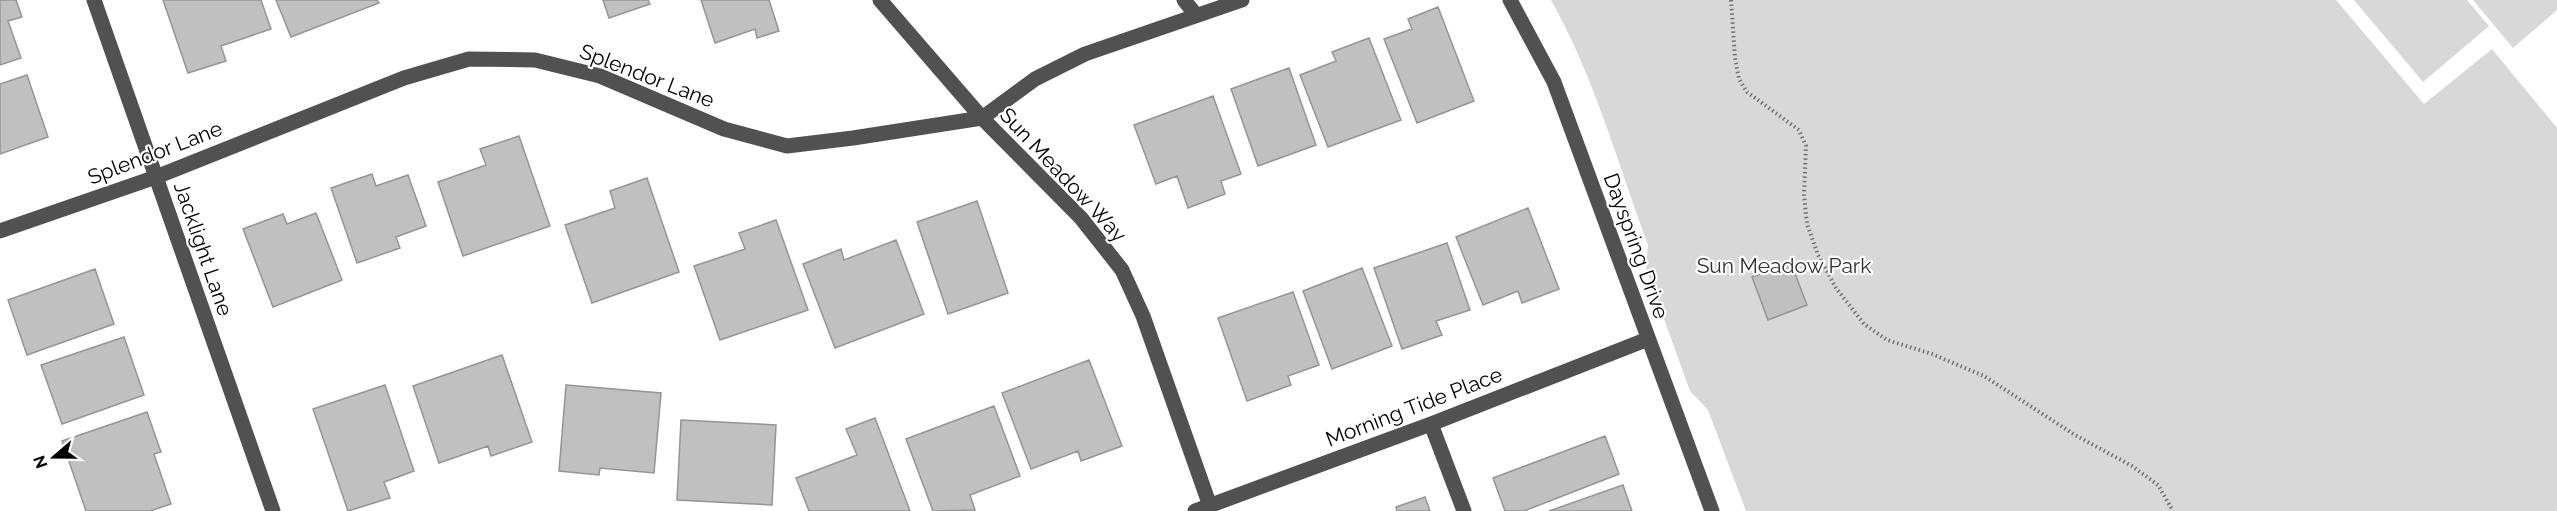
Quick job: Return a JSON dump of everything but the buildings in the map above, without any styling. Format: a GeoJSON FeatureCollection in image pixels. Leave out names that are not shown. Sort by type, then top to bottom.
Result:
{"type":"FeatureCollection","features":[{"type":"Feature","properties":{"kind":"street","name":"Jacklight Lane"},"geometry":{"type":"LineString","coordinates":[[94,0],[273,511]]}},
{"type":"Feature","properties":{"kind":"street","name":"Sun Meadow Way"},"geometry":{"type":"LineString","coordinates":[[880,0],[982,118],[1081,218],[1122,270],[1143,316],[1210,506]]}},
{"type":"Feature","properties":{"kind":"street"},"geometry":{"type":"LineString","coordinates":[[1184,0],[1196,15]]}},
{"type":"Feature","properties":{"kind":"street","name":"Splendor Lane"},"geometry":{"type":"LineString","coordinates":[[0,231],[156,177],[405,78],[469,59],[535,60],[600,76],[724,129],[787,146],[982,118],[1035,79],[1085,54],[1242,0]]}},
{"type":"Feature","properties":{"kind":"street","name":"Dayspring Drive"},"geometry":{"type":"LineString","coordinates":[[1510,0],[1554,82],[1712,511]]}},
{"type":"Feature","properties":{"kind":"street","name":"Morning Tide Place"},"geometry":{"type":"LineString","coordinates":[[1195,511],[1431,424],[1648,339]]}},
{"type":"Feature","properties":{"kind":"street"},"geometry":{"type":"LineString","coordinates":[[1431,424],[1464,511]]}},
{"type":"Feature","properties":{"kind":"path"},"geometry":{"type":"LineString","coordinates":[[1731,0],[1735,58],[1739,79],[1747,92],[1799,129],[1806,146],[1804,195],[1807,224],[1818,255],[1836,288],[1864,324],[1887,339],[1932,354],[1984,376],[2075,435],[2132,466],[2158,485],[2174,511]]}},
{"type":"Feature","properties":{"kind":"green space","name":"Sun Meadow Park"},"geometry":{"type":"Polygon","coordinates":[[[1551,0],[2336,0],[2424,104],[2492,49],[2557,128],[2557,511],[1746,511],[1708,410],[1690,391],[1646,269],[1648,245],[1593,90],[1551,0]]]}},
{"type":"Feature","properties":{"kind":"green space"},"geometry":{"type":"Polygon","coordinates":[[[2354,0],[2467,0],[2489,26],[2423,82],[2354,0]]]}},
{"type":"Feature","properties":{"kind":"green space"},"geometry":{"type":"Polygon","coordinates":[[[2473,0],[2557,0],[2557,10],[2513,48],[2473,0]]]}}]}
